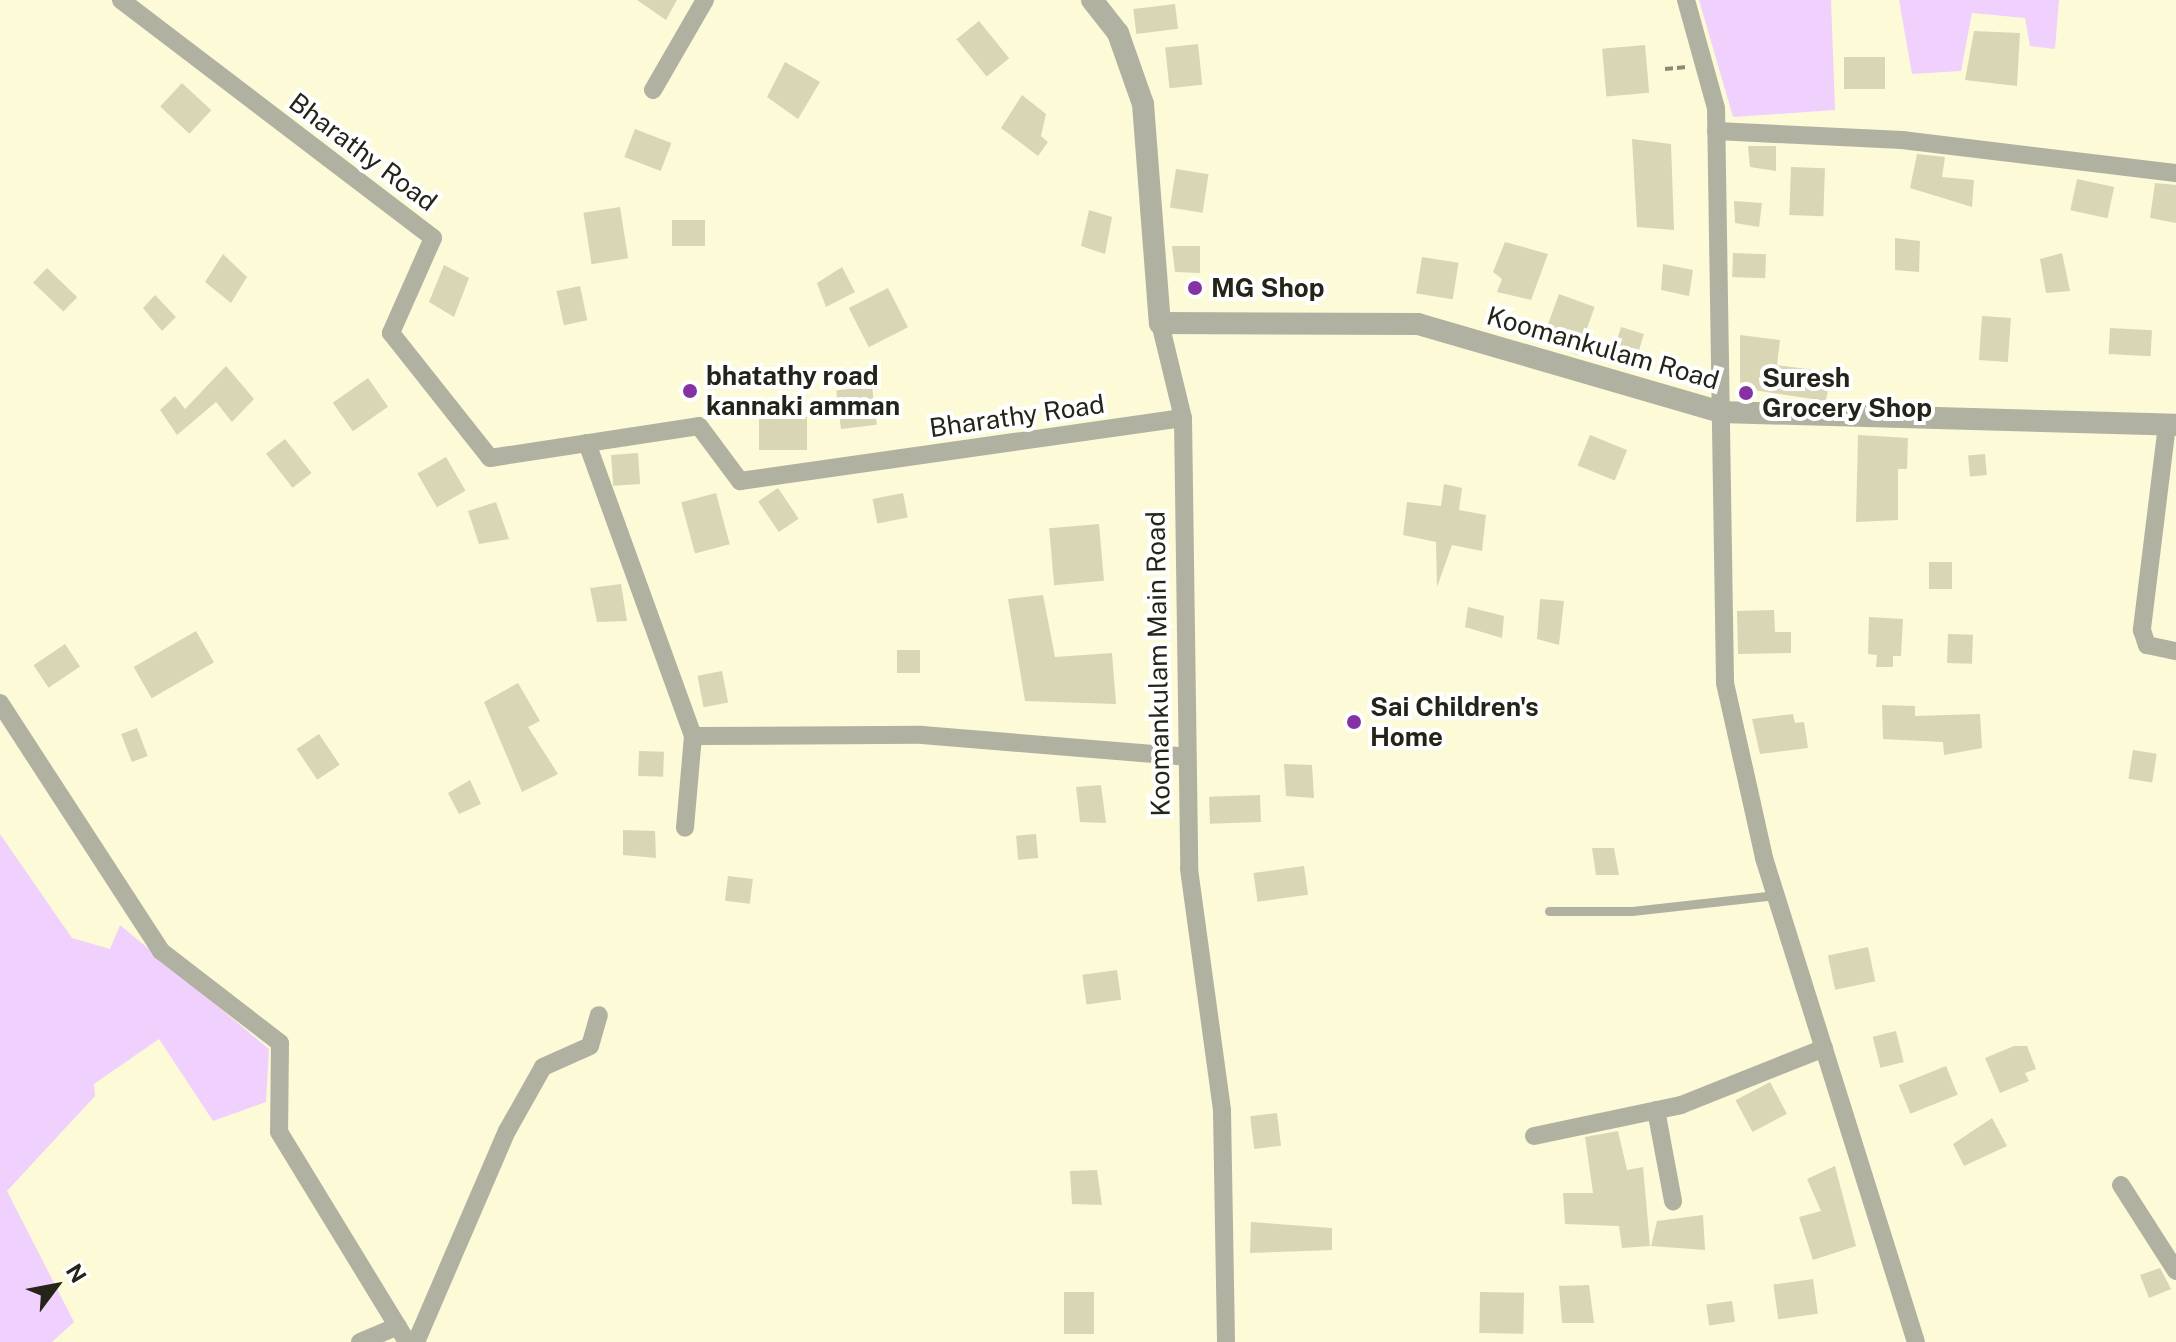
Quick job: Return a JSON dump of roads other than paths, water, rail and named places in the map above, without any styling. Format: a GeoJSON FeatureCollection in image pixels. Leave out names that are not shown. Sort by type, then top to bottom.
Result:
{"type":"FeatureCollection","features":[{"type":"Feature","properties":{"kind":"street","name":"Bharathy Road"},"geometry":{"type":"LineString","coordinates":[[121,0],[433,238],[391,333],[490,458],[699,426],[740,481],[1183,418]]}},
{"type":"Feature","properties":{"kind":"street"},"geometry":{"type":"LineString","coordinates":[[653,90],[705,0]]}},
{"type":"Feature","properties":{"kind":"street","name":"Koomankulam Main Road"},"geometry":{"type":"LineString","coordinates":[[1092,0],[1118,33],[1143,104],[1160,323],[1183,418],[1189,869],[1222,1111],[1226,1342]]}},
{"type":"Feature","properties":{"kind":"street"},"geometry":{"type":"LineString","coordinates":[[1686,0],[1716,131],[1725,683],[1776,895],[1916,1342]]}},
{"type":"Feature","properties":{"kind":"street"},"geometry":{"type":"LineString","coordinates":[[1716,131],[1902,140],[2176,173]]}},
{"type":"Feature","properties":{"kind":"street","name":"Koomankulam Road"},"geometry":{"type":"LineString","coordinates":[[1160,323],[1418,324],[1720,412],[2172,425]]}},
{"type":"Feature","properties":{"kind":"street"},"geometry":{"type":"LineString","coordinates":[[2172,425],[2142,630],[2147,645],[2176,651]]}},
{"type":"Feature","properties":{"kind":"street"},"geometry":{"type":"LineString","coordinates":[[587,443],[693,736],[685,828]]}},
{"type":"Feature","properties":{"kind":"street"},"geometry":{"type":"LineString","coordinates":[[0,703],[161,951],[280,1043],[279,1132],[402,1334],[360,1342]]}},
{"type":"Feature","properties":{"kind":"street"},"geometry":{"type":"LineString","coordinates":[[693,736],[922,735],[1187,757]]}},
{"type":"Feature","properties":{"kind":"street"},"geometry":{"type":"LineString","coordinates":[[416,1342],[507,1131],[543,1067],[590,1046],[599,1015]]}},
{"type":"Feature","properties":{"kind":"street"},"geometry":{"type":"LineString","coordinates":[[1534,1136],[1656,1110],[1753,1081],[1824,1048]]}},
{"type":"Feature","properties":{"kind":"street"},"geometry":{"type":"LineString","coordinates":[[1656,1110],[1673,1201]]}},
{"type":"Feature","properties":{"kind":"street"},"geometry":{"type":"LineString","coordinates":[[2121,1185],[2176,1271]]}},
{"type":"Feature","properties":{"kind":"lane"},"geometry":{"type":"LineString","coordinates":[[1549,911],[1632,911],[1776,895]]}},
{"type":"Feature","properties":{"kind":"place","name":"MG Shop"},"geometry":{"type":"Point","coordinates":[1195,288]}},
{"type":"Feature","properties":{"kind":"place","name":"bhatathy road kannaki amman"},"geometry":{"type":"Point","coordinates":[690,391]}},
{"type":"Feature","properties":{"kind":"place","name":"Suresh Grocery Shop"},"geometry":{"type":"Point","coordinates":[1746,393]}},
{"type":"Feature","properties":{"kind":"place","name":"Sai Children's Home"},"geometry":{"type":"Point","coordinates":[1354,722]}}]}
